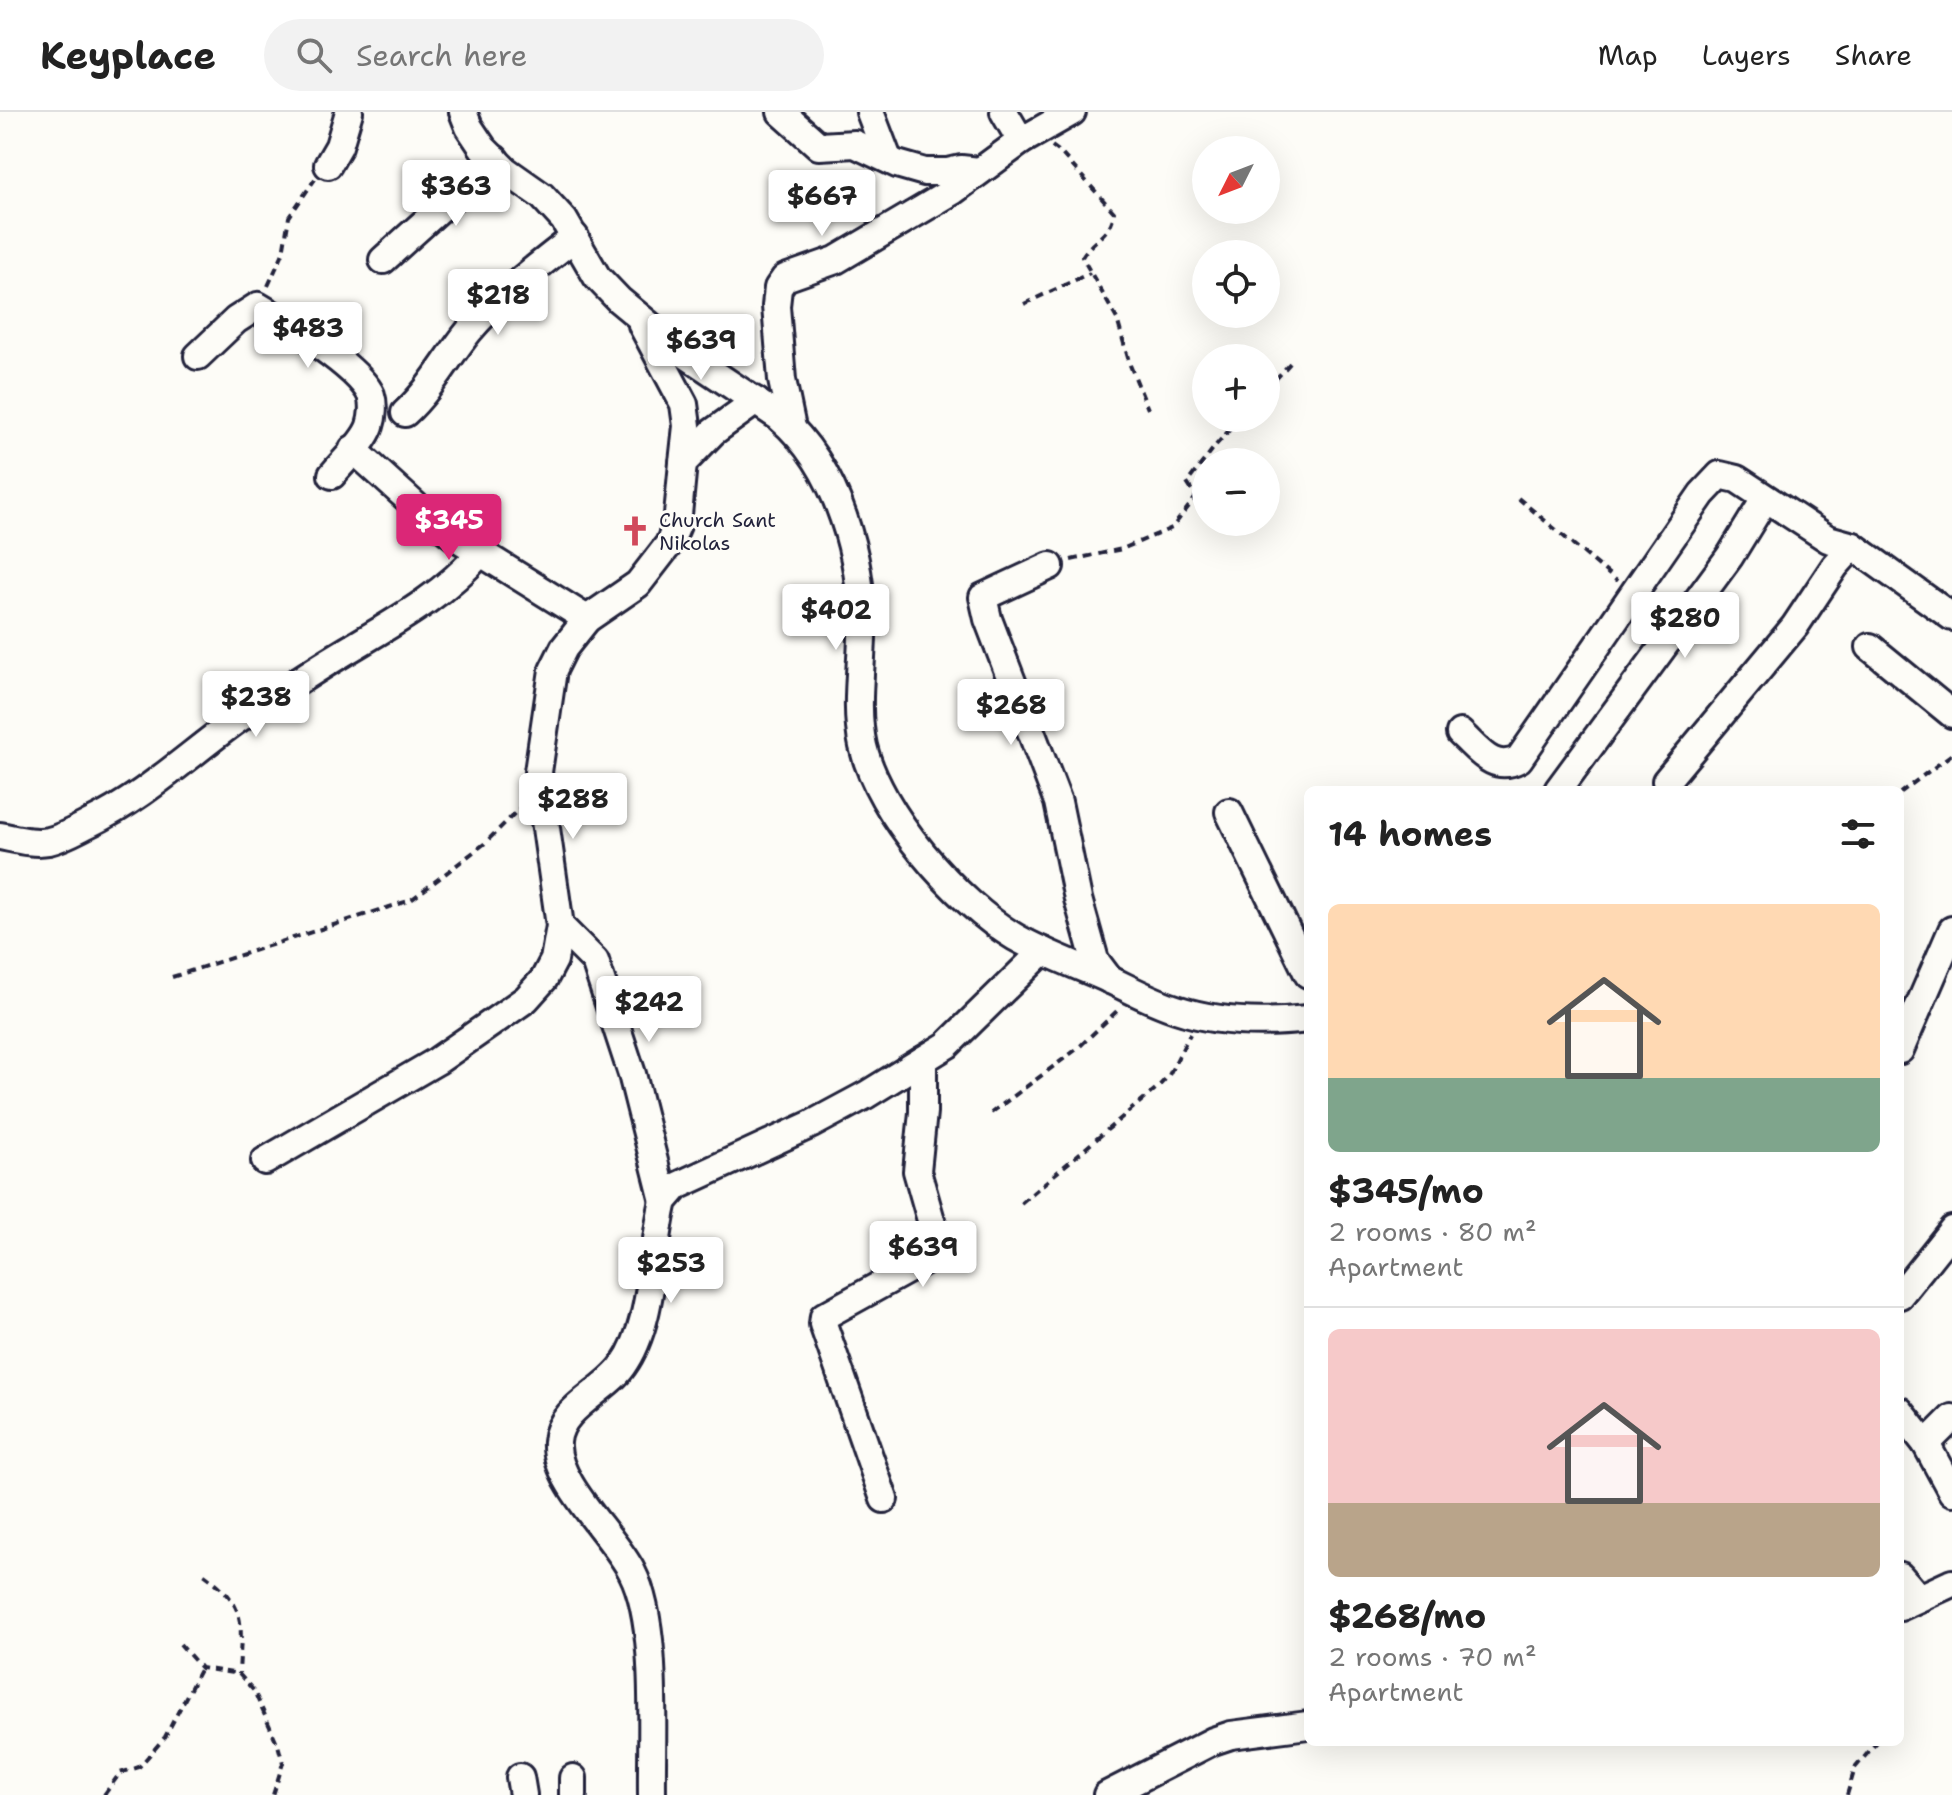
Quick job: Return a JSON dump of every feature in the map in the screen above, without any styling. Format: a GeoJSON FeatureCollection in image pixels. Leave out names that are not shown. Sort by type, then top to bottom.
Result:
{"type":"FeatureCollection","features":[{"type":"Feature","properties":{"kind":"street"},"geometry":{"type":"LineString","coordinates":[[328,165],[339,146],[349,112]]}},
{"type":"Feature","properties":{"kind":"street"},"geometry":{"type":"LineString","coordinates":[[463,112],[476,137],[495,159],[542,196],[564,220],[597,277],[638,318],[792,428],[825,473],[852,547],[862,632],[860,729],[864,749],[875,776],[910,838],[951,885],[998,926],[1043,951],[1176,1010],[1245,1022],[1304,1019]]}},
{"type":"Feature","properties":{"kind":"street"},"geometry":{"type":"LineString","coordinates":[[781,112],[819,146],[855,144],[925,172],[979,171]]}},
{"type":"Feature","properties":{"kind":"street"},"geometry":{"type":"LineString","coordinates":[[870,112],[888,159]]}},
{"type":"Feature","properties":{"kind":"street"},"geometry":{"type":"LineString","coordinates":[[1004,112],[1028,138]]}},
{"type":"Feature","properties":{"kind":"street"},"geometry":{"type":"LineString","coordinates":[[792,428],[782,380],[776,306],[778,288],[785,278],[836,260],[953,191],[1028,138],[1072,112]]}},
{"type":"Feature","properties":{"kind":"street"},"geometry":{"type":"LineString","coordinates":[[383,260],[495,159]]}},
{"type":"Feature","properties":{"kind":"street"},"geometry":{"type":"LineString","coordinates":[[405,413],[419,400],[493,304],[575,237]]}},
{"type":"Feature","properties":{"kind":"street"},"geometry":{"type":"LineString","coordinates":[[198,356],[236,320],[258,306],[295,327],[355,375],[371,394],[373,410],[369,428],[332,475]]}},
{"type":"Feature","properties":{"kind":"street"},"geometry":{"type":"LineString","coordinates":[[265,1161],[437,1061],[526,999],[544,979],[554,960],[560,926],[538,772],[553,670],[564,648],[587,619],[638,584],[669,544],[677,525],[687,426],[684,404],[638,318]]}},
{"type":"Feature","properties":{"kind":"street"},"geometry":{"type":"LineString","coordinates":[[683,463],[713,432],[756,401]]}},
{"type":"Feature","properties":{"kind":"street"},"geometry":{"type":"LineString","coordinates":[[353,449],[454,536],[587,619]]}},
{"type":"Feature","properties":{"kind":"street"},"geometry":{"type":"LineString","coordinates":[[1460,733],[1497,764],[1508,765],[1519,759],[1702,494],[1720,475],[1737,479],[1828,539],[1853,546],[1952,617]]}},
{"type":"Feature","properties":{"kind":"street"},"geometry":{"type":"LineString","coordinates":[[1561,786],[1730,556],[1765,499]]}},
{"type":"Feature","properties":{"kind":"street"},"geometry":{"type":"LineString","coordinates":[[1666,781],[1795,626],[1835,566],[1853,546]]}},
{"type":"Feature","properties":{"kind":"street"},"geometry":{"type":"LineString","coordinates":[[0,836],[24,841],[51,840],[105,816],[144,791],[264,700],[287,689],[424,601],[481,552]]}},
{"type":"Feature","properties":{"kind":"street"},"geometry":{"type":"LineString","coordinates":[[1050,566],[983,597],[988,619],[1058,802],[1078,899],[1095,960],[1110,980]]}},
{"type":"Feature","properties":{"kind":"street"},"geometry":{"type":"LineString","coordinates":[[1870,647],[1952,714]]}},
{"type":"Feature","properties":{"kind":"street"},"geometry":{"type":"LineString","coordinates":[[1229,812],[1304,966]]}},
{"type":"Feature","properties":{"kind":"street"},"geometry":{"type":"LineString","coordinates":[[560,926],[595,961],[632,1074],[664,1201],[641,1326],[625,1364],[612,1379],[572,1411],[556,1440],[565,1477],[611,1537],[633,1573],[641,1595],[649,1633],[652,1795]]}},
{"type":"Feature","properties":{"kind":"street"},"geometry":{"type":"LineString","coordinates":[[1904,1041],[1952,930]]}},
{"type":"Feature","properties":{"kind":"street"},"geometry":{"type":"LineString","coordinates":[[664,1201],[677,1186],[812,1124],[947,1045],[1043,951]]}},
{"type":"Feature","properties":{"kind":"street"},"geometry":{"type":"LineString","coordinates":[[884,1499],[823,1324],[824,1316],[845,1303],[940,1252],[917,1171],[923,1112],[923,1060]]}},
{"type":"Feature","properties":{"kind":"street"},"geometry":{"type":"LineString","coordinates":[[1904,1290],[1952,1230]]}},
{"type":"Feature","properties":{"kind":"street"},"geometry":{"type":"LineString","coordinates":[[1904,1416],[1926,1444],[1952,1492]]}},
{"type":"Feature","properties":{"kind":"street"},"geometry":{"type":"LineString","coordinates":[[1926,1444],[1952,1418]]}},
{"type":"Feature","properties":{"kind":"street"},"geometry":{"type":"LineString","coordinates":[[1909,1603],[1952,1583]]}},
{"type":"Feature","properties":{"kind":"street"},"geometry":{"type":"LineString","coordinates":[[1107,1795],[1213,1741],[1231,1735],[1304,1726]]}},
{"type":"Feature","properties":{"kind":"path"},"geometry":{"type":"LineString","coordinates":[[1028,138],[1060,152],[1114,212],[1109,230],[1086,249],[1082,257],[1117,319],[1130,365],[1148,409]]}},
{"type":"Feature","properties":{"kind":"path"},"geometry":{"type":"LineString","coordinates":[[258,306],[283,253],[289,217],[328,165]]}},
{"type":"Feature","properties":{"kind":"path"},"geometry":{"type":"LineString","coordinates":[[1024,304],[1090,273]]}},
{"type":"Feature","properties":{"kind":"path"},"geometry":{"type":"LineString","coordinates":[[1280,374],[1292,361]]}},
{"type":"Feature","properties":{"kind":"path"},"geometry":{"type":"LineString","coordinates":[[1050,566],[1122,549],[1172,528],[1196,497],[1187,483],[1228,432]]}},
{"type":"Feature","properties":{"kind":"path"},"geometry":{"type":"LineString","coordinates":[[1518,498],[1600,569],[1634,594]]}},
{"type":"Feature","properties":{"kind":"path"},"geometry":{"type":"LineString","coordinates":[[1904,790],[1952,754]]}},
{"type":"Feature","properties":{"kind":"path"},"geometry":{"type":"LineString","coordinates":[[172,977],[411,900],[484,844],[540,784]]}},
{"type":"Feature","properties":{"kind":"path"},"geometry":{"type":"LineString","coordinates":[[991,1113],[1077,1049],[1136,993]]}},
{"type":"Feature","properties":{"kind":"path"},"geometry":{"type":"LineString","coordinates":[[1021,1203],[1159,1086],[1169,1075],[1200,1015]]}},
{"type":"Feature","properties":{"kind":"path"},"geometry":{"type":"LineString","coordinates":[[204,1574],[223,1587],[241,1617],[239,1674]]}},
{"type":"Feature","properties":{"kind":"path"},"geometry":{"type":"LineString","coordinates":[[180,1644],[201,1668],[239,1674],[254,1691],[283,1763],[273,1795]]}},
{"type":"Feature","properties":{"kind":"path"},"geometry":{"type":"LineString","coordinates":[[104,1795],[120,1773],[139,1767],[165,1737],[201,1668]]}},
{"type":"Feature","properties":{"kind":"path"},"geometry":{"type":"LineString","coordinates":[[1847,1795],[1855,1768],[1874,1746]]}},
{"type":"Feature","properties":{"kind":"place","name":"Church Sant Nikolas"},"geometry":{"type":"Point","coordinates":[635,531]}}]}
